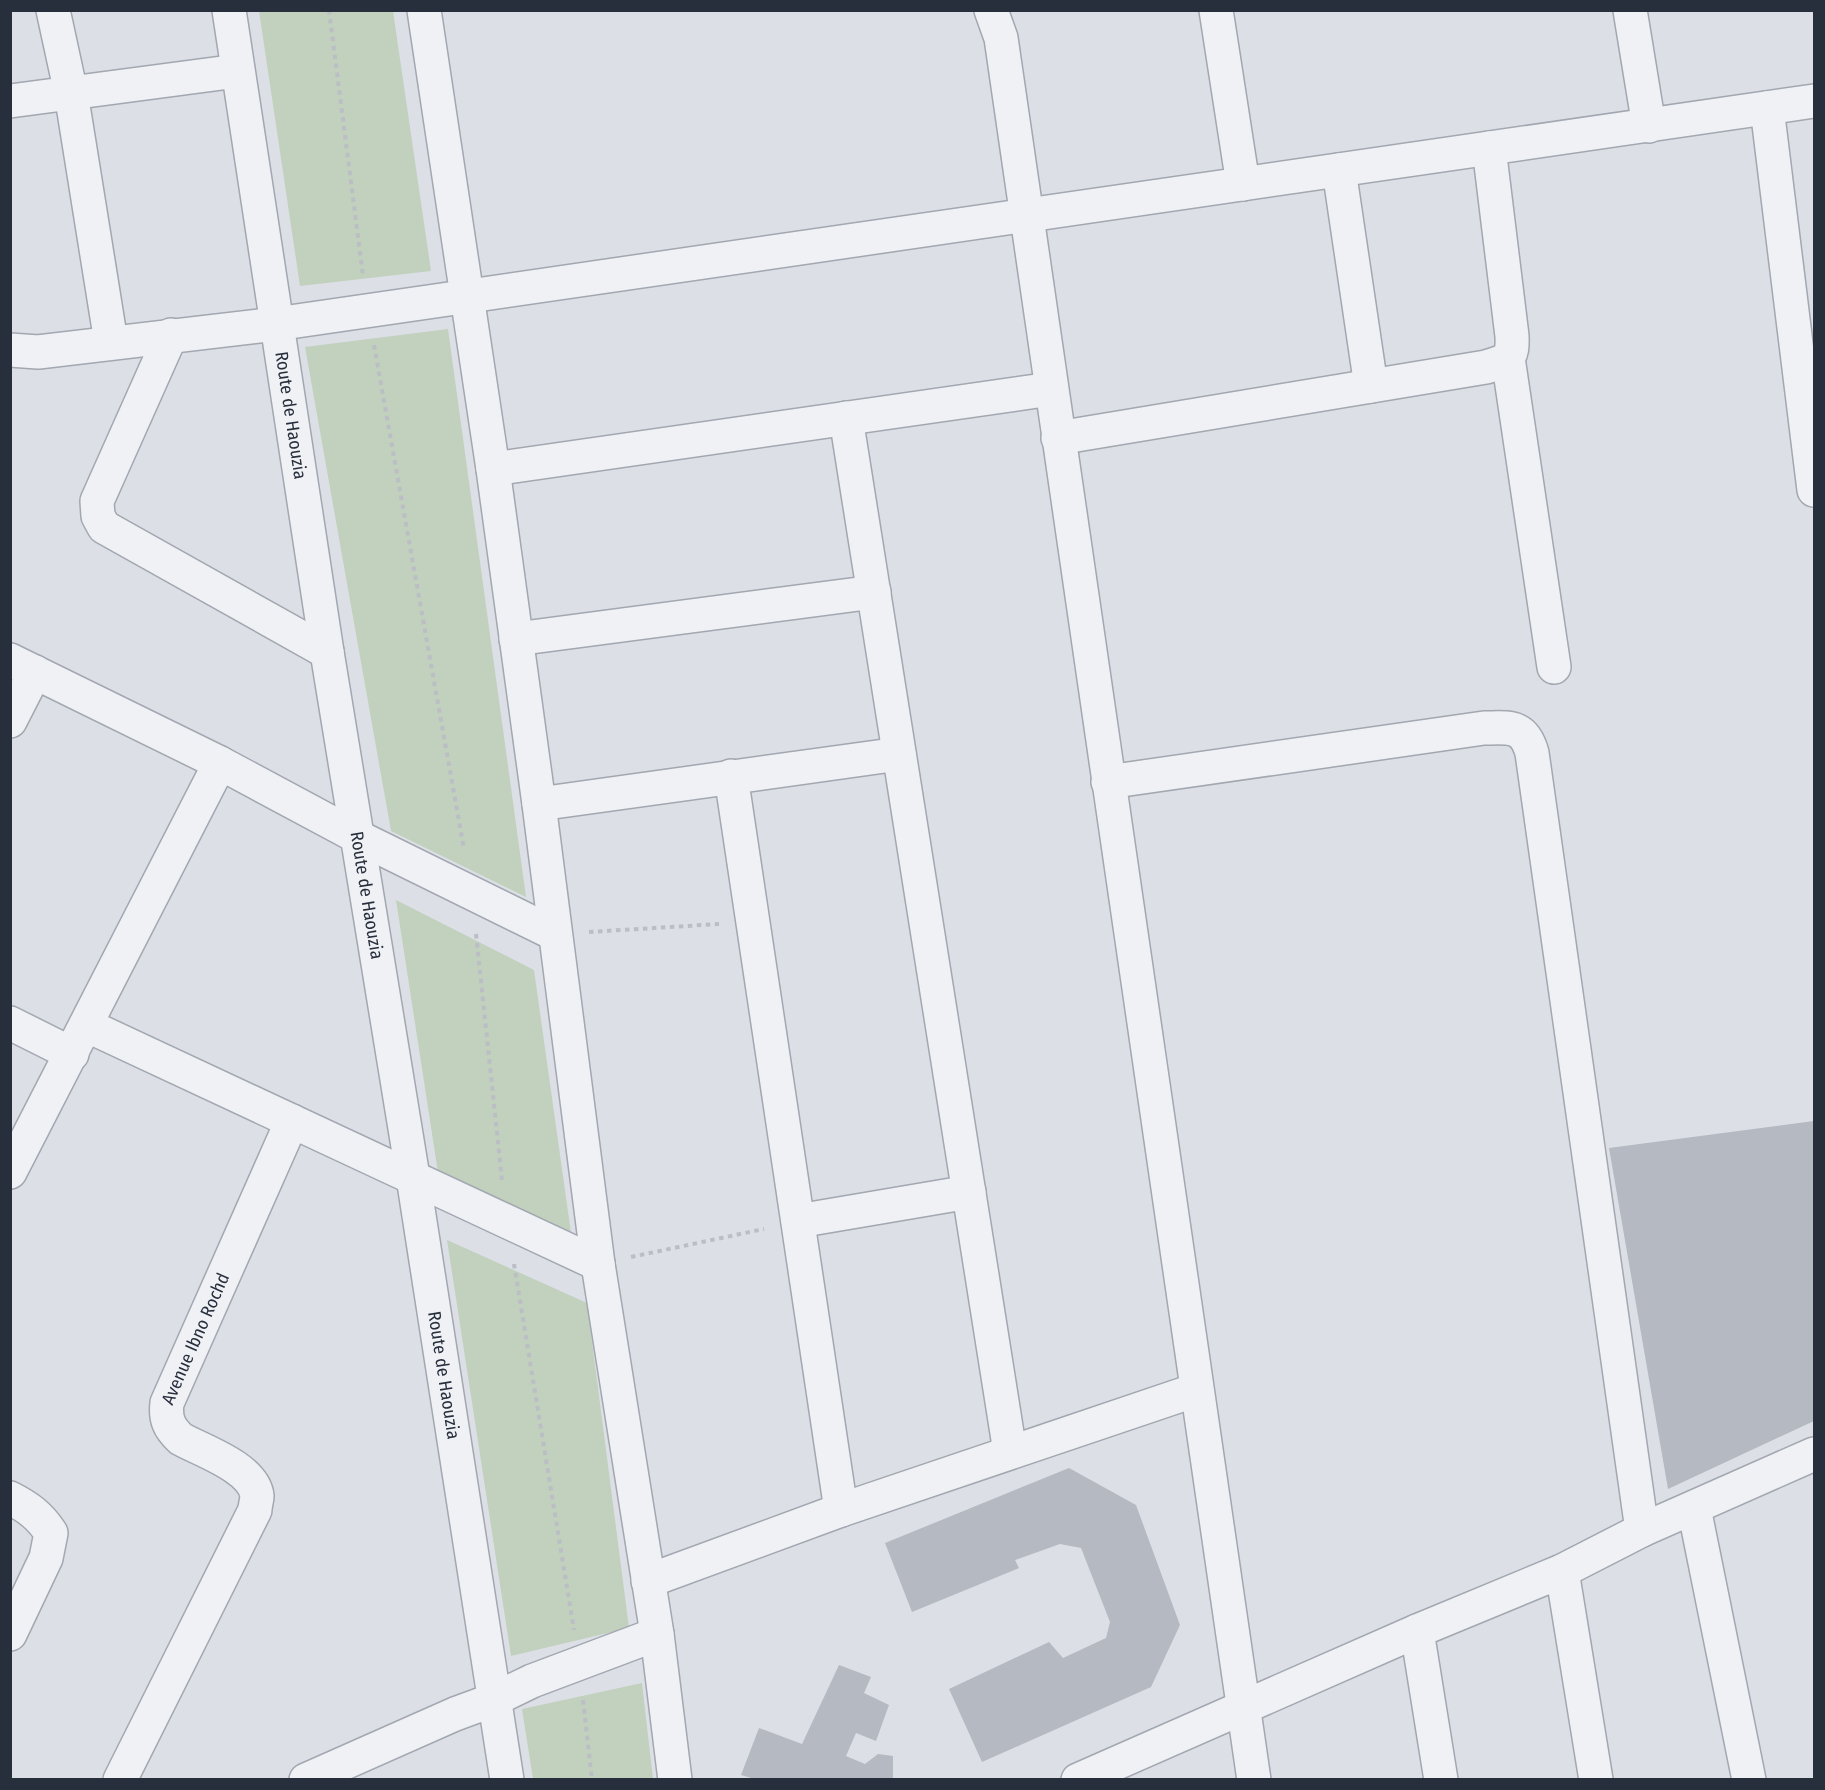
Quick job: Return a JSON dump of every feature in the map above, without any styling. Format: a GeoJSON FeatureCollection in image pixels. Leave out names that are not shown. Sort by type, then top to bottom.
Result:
{"type":"FeatureCollection","features":[{"type":"Feature","properties":{"kind":"street"},"geometry":{"type":"LineString","coordinates":[[53,10],[70,93],[111,342]]}},
{"type":"Feature","properties":{"kind":"street","name":"Route de Haouzia"},"geometry":{"type":"LineString","coordinates":[[229,10],[327,652],[413,1177],[507,1779]]}},
{"type":"Feature","properties":{"kind":"street"},"geometry":{"type":"LineString","coordinates":[[424,10],[493,469],[598,1264],[657,1634],[675,1779]]}},
{"type":"Feature","properties":{"kind":"street"},"geometry":{"type":"LineString","coordinates":[[991,10],[1001,38],[1254,1779]]}},
{"type":"Feature","properties":{"kind":"street"},"geometry":{"type":"LineString","coordinates":[[1216,10],[1243,184]]}},
{"type":"Feature","properties":{"kind":"street"},"geometry":{"type":"LineString","coordinates":[[1630,10],[1649,126]]}},
{"type":"Feature","properties":{"kind":"street"},"geometry":{"type":"LineString","coordinates":[[10,101],[237,71]]}},
{"type":"Feature","properties":{"kind":"street"},"geometry":{"type":"LineString","coordinates":[[10,350],[38,352],[276,324],[1815,101]]}},
{"type":"Feature","properties":{"kind":"street"},"geometry":{"type":"LineString","coordinates":[[1767,108],[1814,480]]}},
{"type":"Feature","properties":{"kind":"street"},"geometry":{"type":"LineString","coordinates":[[1058,438],[1486,367],[1508,358],[1512,354],[1512,336],[1489,148]]}},
{"type":"Feature","properties":{"kind":"street"},"geometry":{"type":"LineString","coordinates":[[1339,170],[1371,386]]}},
{"type":"Feature","properties":{"kind":"street"},"geometry":{"type":"LineString","coordinates":[[171,335],[97,501],[98,516],[105,527],[327,652]]}},
{"type":"Feature","properties":{"kind":"street"},"geometry":{"type":"LineString","coordinates":[[1508,358],[1554,667]]}},
{"type":"Feature","properties":{"kind":"street"},"geometry":{"type":"LineString","coordinates":[[493,469],[1051,388]]}},
{"type":"Feature","properties":{"kind":"street"},"geometry":{"type":"LineString","coordinates":[[846,418],[1010,1452]]}},
{"type":"Feature","properties":{"kind":"street"},"geometry":{"type":"LineString","coordinates":[[516,639],[874,592]]}},
{"type":"Feature","properties":{"kind":"street"},"geometry":{"type":"LineString","coordinates":[[10,721],[23,666],[220,763],[357,837],[555,934]]}},
{"type":"Feature","properties":{"kind":"street"},"geometry":{"type":"LineString","coordinates":[[1108,782],[1484,728],[1511,728],[1522,732],[1528,740],[1533,753],[1642,1530]]}},
{"type":"Feature","properties":{"kind":"street"},"geometry":{"type":"LineString","coordinates":[[539,804],[899,754]]}},
{"type":"Feature","properties":{"kind":"street"},"geometry":{"type":"LineString","coordinates":[[10,1172],[220,763]]}},
{"type":"Feature","properties":{"kind":"street"},"geometry":{"type":"LineString","coordinates":[[731,776],[841,1510]]}},
{"type":"Feature","properties":{"kind":"street"},"geometry":{"type":"LineString","coordinates":[[10,1023],[79,1040],[292,1121],[598,1264]]}},
{"type":"Feature","properties":{"kind":"street","name":"Avenue Ibno Rochd"},"geometry":{"type":"LineString","coordinates":[[120,1779],[255,1510],[257,1496],[253,1484],[243,1471],[181,1439],[172,1431],[166,1414],[168,1403],[292,1121]]}},
{"type":"Feature","properties":{"kind":"street"},"geometry":{"type":"LineString","coordinates":[[798,1221],[969,1192]]}},
{"type":"Feature","properties":{"kind":"street"},"geometry":{"type":"LineString","coordinates":[[648,1581],[841,1510],[1196,1390]]}},
{"type":"Feature","properties":{"kind":"street"},"geometry":{"type":"LineString","coordinates":[[1078,1779],[1417,1630],[1562,1571],[1642,1530],[1815,1454]]}},
{"type":"Feature","properties":{"kind":"street"},"geometry":{"type":"LineString","coordinates":[[10,1498],[28,1507],[44,1522],[51,1533],[46,1558],[10,1634]]}},
{"type":"Feature","properties":{"kind":"street"},"geometry":{"type":"LineString","coordinates":[[1694,1508],[1749,1779]]}},
{"type":"Feature","properties":{"kind":"street"},"geometry":{"type":"LineString","coordinates":[[1562,1571],[1596,1779]]}},
{"type":"Feature","properties":{"kind":"street"},"geometry":{"type":"LineString","coordinates":[[1417,1630],[1441,1779]]}},
{"type":"Feature","properties":{"kind":"street"},"geometry":{"type":"LineString","coordinates":[[306,1779],[455,1714],[493,1700],[532,1681],[657,1634]]}},
{"type":"Feature","properties":{"kind":"path"},"geometry":{"type":"LineString","coordinates":[[555,934],[753,922]]}},
{"type":"Feature","properties":{"kind":"path"},"geometry":{"type":"LineString","coordinates":[[598,1264],[798,1221]]}},
{"type":"Feature","properties":{"kind":"green space"},"geometry":{"type":"Polygon","coordinates":[[[259,11],[393,11],[431,271],[300,286],[259,11]]]}},
{"type":"Feature","properties":{"kind":"green space"},"geometry":{"type":"Polygon","coordinates":[[[448,329],[526,897],[391,831],[305,347],[448,329]]]}},
{"type":"Feature","properties":{"kind":"green space"},"geometry":{"type":"Polygon","coordinates":[[[396,900],[534,970],[572,1240],[439,1179],[396,900]]]}},
{"type":"Feature","properties":{"kind":"green space"},"geometry":{"type":"Polygon","coordinates":[[[447,1240],[587,1303],[629,1628],[511,1656],[447,1240]]]}},
{"type":"Feature","properties":{"kind":"green space"},"geometry":{"type":"Polygon","coordinates":[[[642,1683],[653,1779],[533,1779],[522,1709],[642,1683]]]}},
{"type":"Feature","properties":{"kind":"building"},"geometry":{"type":"Polygon","coordinates":[[[1814,1121],[1814,1421],[1668,1489],[1609,1148],[1814,1121]]]}},
{"type":"Feature","properties":{"kind":"building"},"geometry":{"type":"Polygon","coordinates":[[[1069,1468],[1136,1505],[1180,1625],[1151,1687],[982,1762],[949,1689],[1049,1642],[1063,1658],[1106,1638],[1110,1622],[1081,1548],[1060,1544],[1015,1560],[1019,1568],[912,1612],[885,1543],[1069,1468]]]}},
{"type":"Feature","properties":{"kind":"building"},"geometry":{"type":"Polygon","coordinates":[[[839,1665],[871,1677],[864,1693],[889,1705],[876,1741],[856,1733],[846,1756],[865,1764],[878,1754],[893,1756],[893,1780],[758,1780],[741,1775],[759,1728],[802,1744],[839,1665]]]}}]}
